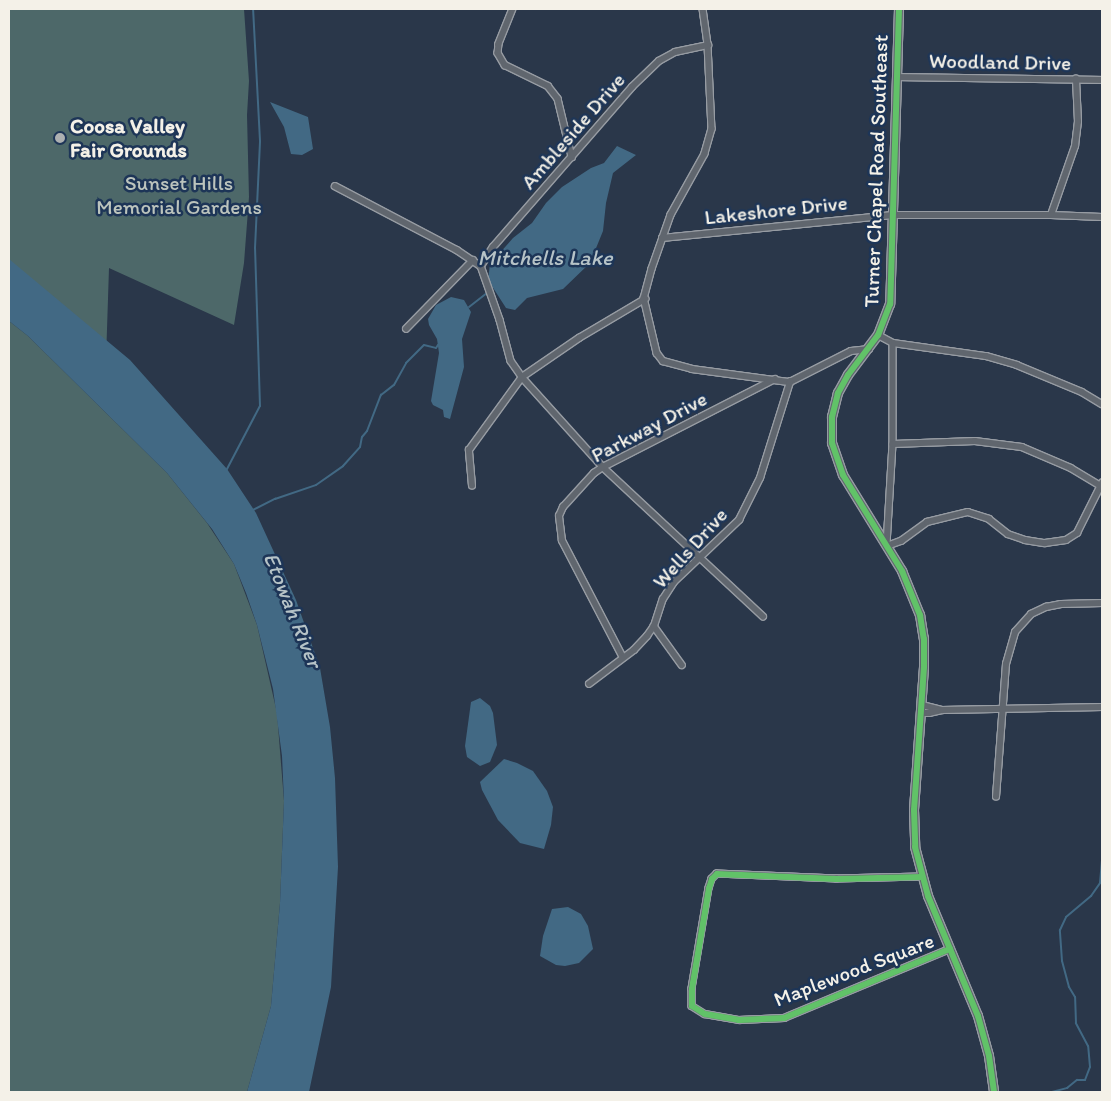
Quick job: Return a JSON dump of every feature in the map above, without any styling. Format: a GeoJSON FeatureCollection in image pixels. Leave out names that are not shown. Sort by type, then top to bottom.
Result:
{"type":"FeatureCollection","features":[{"type":"Feature","properties":{"kind":"street"},"geometry":{"type":"LineString","coordinates":[[513,9],[499,44],[498,54],[505,64],[548,86],[558,99],[572,157]]}},
{"type":"Feature","properties":{"kind":"street"},"geometry":{"type":"LineString","coordinates":[[703,9],[708,45],[712,129],[708,147],[671,214],[662,238],[645,299],[657,353],[663,361],[692,369],[790,382],[851,351],[869,349]]}},
{"type":"Feature","properties":{"kind":"street","name":"Turner Chapel Road Southeast"},"geometry":{"type":"LineString","coordinates":[[899,9],[890,304],[878,335],[848,375],[838,394],[832,417],[832,443],[843,475],[910,586],[922,623],[924,648],[914,825],[915,847],[922,877],[978,1016],[987,1049],[994,1092]]}},
{"type":"Feature","properties":{"kind":"street","name":"Ambleside Drive"},"geometry":{"type":"LineString","coordinates":[[481,266],[493,246],[632,87],[659,61],[675,52],[708,45]]}},
{"type":"Feature","properties":{"kind":"street","name":"Woodland Drive"},"geometry":{"type":"LineString","coordinates":[[897,77],[1102,80]]}},
{"type":"Feature","properties":{"kind":"street"},"geometry":{"type":"LineString","coordinates":[[1051,215],[1075,146],[1078,122],[1076,79]]}},
{"type":"Feature","properties":{"kind":"street"},"geometry":{"type":"LineString","coordinates":[[335,186],[458,250],[481,266],[512,361],[522,377],[603,467],[763,616]]}},
{"type":"Feature","properties":{"kind":"street","name":"Lakeshore Drive"},"geometry":{"type":"LineString","coordinates":[[662,238],[893,215],[1051,215],[1102,217]]}},
{"type":"Feature","properties":{"kind":"street"},"geometry":{"type":"LineString","coordinates":[[406,329],[473,260]]}},
{"type":"Feature","properties":{"kind":"street"},"geometry":{"type":"LineString","coordinates":[[472,486],[469,450],[522,377],[579,338],[645,299]]}},
{"type":"Feature","properties":{"kind":"street"},"geometry":{"type":"LineString","coordinates":[[878,335],[893,343],[986,356],[1052,379],[1102,404]]}},
{"type":"Feature","properties":{"kind":"street"},"geometry":{"type":"LineString","coordinates":[[893,343],[893,444],[887,546],[901,541],[927,522],[968,512],[989,519],[1008,534],[1025,540],[1045,543],[1066,540],[1077,533],[1102,485],[1071,468],[1022,447],[975,441],[893,444]]}},
{"type":"Feature","properties":{"kind":"street","name":"Parkway Drive"},"geometry":{"type":"LineString","coordinates":[[623,658],[562,541],[558,527],[559,516],[563,507],[594,473],[603,467],[775,379]]}},
{"type":"Feature","properties":{"kind":"street","name":"Wells Drive"},"geometry":{"type":"LineString","coordinates":[[589,684],[634,650],[654,626],[657,612],[670,588],[739,520],[750,500],[769,452],[790,382]]}},
{"type":"Feature","properties":{"kind":"street"},"geometry":{"type":"LineString","coordinates":[[996,797],[1009,647],[1019,626],[1031,614],[1054,605],[1102,603]]}},
{"type":"Feature","properties":{"kind":"street"},"geometry":{"type":"LineString","coordinates":[[654,626],[682,665]]}},
{"type":"Feature","properties":{"kind":"street"},"geometry":{"type":"LineString","coordinates":[[922,709],[1102,707]]}},
{"type":"Feature","properties":{"kind":"street","name":"Maplewood Square"},"geometry":{"type":"LineString","coordinates":[[922,877],[838,879],[717,874],[712,879],[709,888],[692,989],[692,1006],[705,1014],[739,1020],[784,1018],[950,949]]}},
{"type":"Feature","properties":{"kind":"green space","name":"Sunset Hills Memorial Gardens"},"geometry":{"type":"Polygon","coordinates":[[[9,9],[244,9],[249,81],[247,115],[249,197],[244,263],[234,325],[109,268],[106,360],[9,269],[9,9]]]}},
{"type":"Feature","properties":{"kind":"green space"},"geometry":{"type":"Polygon","coordinates":[[[9,321],[28,336],[167,473],[207,523],[234,564],[257,625],[277,713],[284,801],[280,903],[271,1006],[247,1092],[9,1092],[9,321]]]}},
{"type":"Feature","properties":{"kind":"water"},"geometry":{"type":"Polygon","coordinates":[[[270,102],[308,117],[313,149],[302,155],[291,154],[284,127],[270,102]]]}},
{"type":"Feature","properties":{"kind":"water","name":"Mitchells Lake"},"geometry":{"type":"Polygon","coordinates":[[[617,146],[636,155],[613,173],[606,203],[603,231],[590,263],[563,289],[527,298],[515,310],[506,308],[488,280],[490,264],[513,238],[532,223],[546,203],[562,187],[591,168],[604,163],[617,146]]]}},
{"type":"Feature","properties":{"kind":"water","name":"Etowah River"},"geometry":{"type":"Polygon","coordinates":[[[9,259],[130,360],[227,469],[256,513],[296,600],[320,668],[330,727],[335,778],[338,867],[331,987],[309,1092],[247,1092],[271,1006],[280,903],[284,801],[282,756],[273,689],[257,625],[246,593],[234,564],[212,529],[167,473],[28,336],[9,321],[9,259]]]}},
{"type":"Feature","properties":{"kind":"water"},"geometry":{"type":"Polygon","coordinates":[[[451,297],[464,300],[471,312],[462,339],[464,367],[450,419],[444,417],[443,410],[433,405],[431,401],[439,353],[437,339],[429,325],[428,319],[436,305],[451,297]]]}},
{"type":"Feature","properties":{"kind":"water"},"geometry":{"type":"Polygon","coordinates":[[[480,698],[490,706],[493,713],[497,745],[490,762],[480,766],[467,757],[465,746],[471,702],[480,698]]]}},
{"type":"Feature","properties":{"kind":"water"},"geometry":{"type":"Polygon","coordinates":[[[504,759],[533,771],[547,791],[553,807],[551,825],[544,849],[520,843],[498,820],[482,790],[480,782],[504,759]]]}},
{"type":"Feature","properties":{"kind":"water"},"geometry":{"type":"Polygon","coordinates":[[[568,907],[581,914],[588,926],[593,949],[579,963],[565,966],[556,965],[540,956],[543,936],[552,909],[568,907]]]}},
{"type":"Feature","properties":{"kind":"waterway"},"geometry":{"type":"LineString","coordinates":[[227,469],[260,406],[255,248],[260,141],[253,9]]}},
{"type":"Feature","properties":{"kind":"waterway"},"geometry":{"type":"LineString","coordinates":[[469,307],[488,292]]}},
{"type":"Feature","properties":{"kind":"waterway"},"geometry":{"type":"LineString","coordinates":[[253,510],[275,499],[316,485],[343,466],[360,447],[362,437],[367,431],[381,395],[394,385],[406,363],[424,345],[436,348],[438,345]]}},
{"type":"Feature","properties":{"kind":"waterway"},"geometry":{"type":"LineString","coordinates":[[1052,1092],[1067,1088],[1077,1080],[1085,1080],[1090,1067],[1088,1046],[1076,1023],[1075,997],[1069,987],[1062,961],[1060,930],[1066,917],[1091,896],[1100,883],[1102,858]]}},
{"type":"Feature","properties":{"kind":"cycle path"},"geometry":{"type":"LineString","coordinates":[[899,9],[890,304],[878,335],[848,375],[838,393],[832,417],[832,443],[843,475],[902,571],[920,615],[924,639],[924,667],[914,810],[915,847],[928,896],[978,1016],[989,1056],[994,1092]]}},
{"type":"Feature","properties":{"kind":"cycle path"},"geometry":{"type":"LineString","coordinates":[[921,877],[837,879],[717,874],[712,879],[709,888],[692,989],[692,1006],[705,1014],[739,1020],[784,1018],[950,949]]}},
{"type":"Feature","properties":{"kind":"place","name":"Coosa Valley Fair Grounds"},"geometry":{"type":"Point","coordinates":[60,138]}}]}
